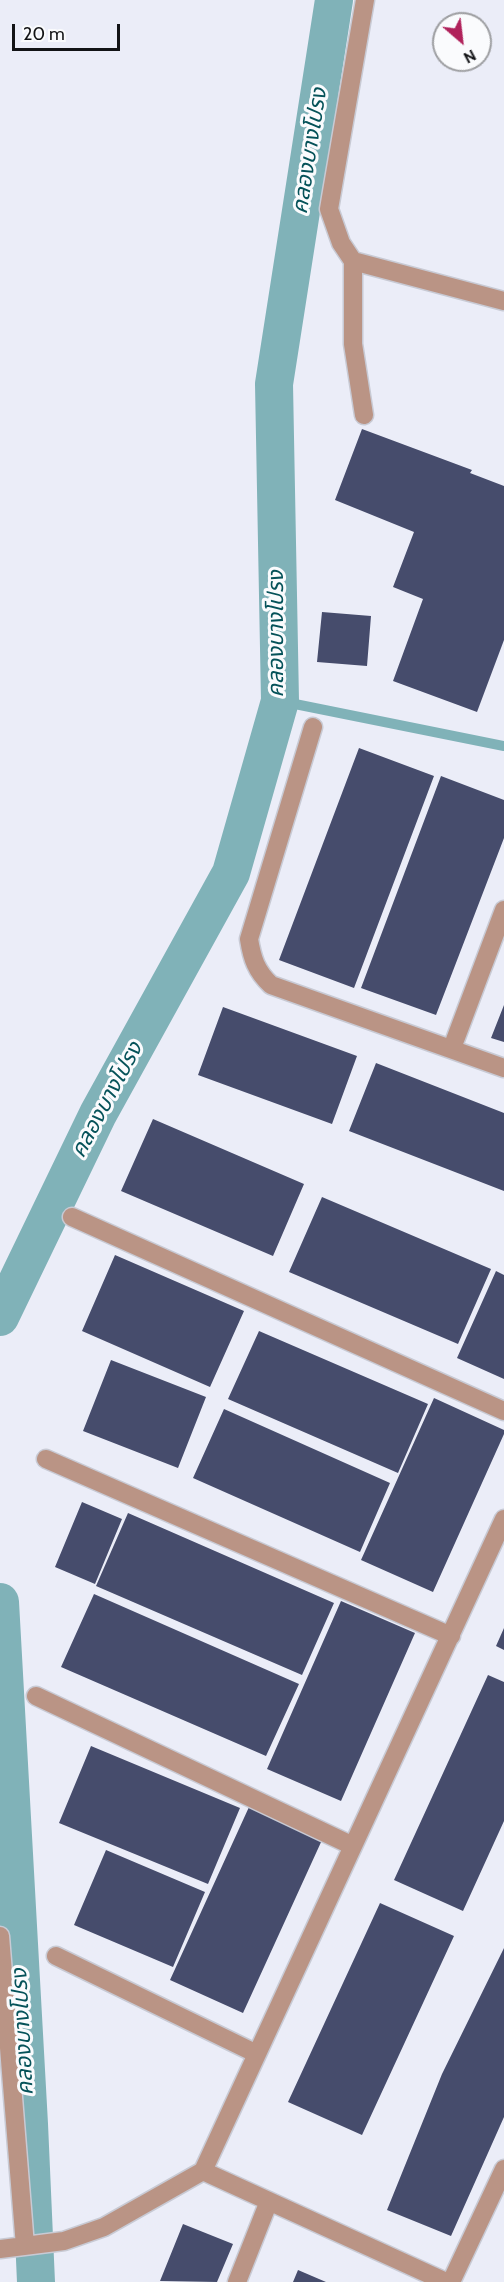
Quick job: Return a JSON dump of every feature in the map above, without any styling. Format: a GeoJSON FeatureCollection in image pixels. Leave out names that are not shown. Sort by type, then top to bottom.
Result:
{"type":"FeatureCollection","features":[{"type":"Feature","properties":{"kind":"street"},"geometry":{"type":"LineString","coordinates":[[364,415],[353,344],[353,261],[341,243],[329,209],[365,0]]}},
{"type":"Feature","properties":{"kind":"street"},"geometry":{"type":"LineString","coordinates":[[353,261],[504,301]]}},
{"type":"Feature","properties":{"kind":"street"},"geometry":{"type":"LineString","coordinates":[[313,727],[249,939],[255,965],[261,976],[271,985],[504,1068]]}},
{"type":"Feature","properties":{"kind":"street"},"geometry":{"type":"LineString","coordinates":[[453,1048],[504,910]]}},
{"type":"Feature","properties":{"kind":"street"},"geometry":{"type":"LineString","coordinates":[[72,1217],[504,1411]]}},
{"type":"Feature","properties":{"kind":"street"},"geometry":{"type":"LineString","coordinates":[[46,1459],[451,1636]]}},
{"type":"Feature","properties":{"kind":"street"},"geometry":{"type":"LineString","coordinates":[[0,2249],[64,2241],[104,2227],[204,2170],[504,1519]]}},
{"type":"Feature","properties":{"kind":"street"},"geometry":{"type":"LineString","coordinates":[[36,1696],[353,1846]]}},
{"type":"Feature","properties":{"kind":"street"},"geometry":{"type":"LineString","coordinates":[[0,1936],[32,2245]]}},
{"type":"Feature","properties":{"kind":"street"},"geometry":{"type":"LineString","coordinates":[[56,1956],[257,2054]]}},
{"type":"Feature","properties":{"kind":"street"},"geometry":{"type":"LineString","coordinates":[[452,2282],[504,2169]]}},
{"type":"Feature","properties":{"kind":"street"},"geometry":{"type":"LineString","coordinates":[[204,2170],[446,2282]]}},
{"type":"Feature","properties":{"kind":"street"},"geometry":{"type":"LineString","coordinates":[[237,2282],[269,2200]]}},
{"type":"Feature","properties":{"kind":"building"},"geometry":{"type":"Polygon","coordinates":[[[362,429],[472,470],[470,473],[504,486],[504,640],[477,712],[393,681],[423,599],[393,587],[414,532],[335,500],[362,429]]]}},
{"type":"Feature","properties":{"kind":"building"},"geometry":{"type":"Polygon","coordinates":[[[322,612],[371,616],[367,666],[317,662],[322,612]]]}},
{"type":"Feature","properties":{"kind":"building"},"geometry":{"type":"Polygon","coordinates":[[[359,748],[434,776],[354,988],[279,960],[359,748]]]}},
{"type":"Feature","properties":{"kind":"building"},"geometry":{"type":"Polygon","coordinates":[[[441,776],[504,800],[504,838],[436,1015],[361,988],[441,776]]]}},
{"type":"Feature","properties":{"kind":"building"},"geometry":{"type":"Polygon","coordinates":[[[504,1005],[504,1042],[491,1038],[504,1005]]]}},
{"type":"Feature","properties":{"kind":"building"},"geometry":{"type":"Polygon","coordinates":[[[223,1007],[357,1056],[332,1124],[198,1075],[223,1007]]]}},
{"type":"Feature","properties":{"kind":"building"},"geometry":{"type":"Polygon","coordinates":[[[376,1063],[504,1113],[504,1191],[349,1131],[376,1063]]]}},
{"type":"Feature","properties":{"kind":"building"},"geometry":{"type":"Polygon","coordinates":[[[153,1119],[304,1184],[273,1256],[121,1191],[153,1119]]]}},
{"type":"Feature","properties":{"kind":"building"},"geometry":{"type":"Polygon","coordinates":[[[322,1197],[491,1269],[458,1344],[289,1272],[322,1197]]]}},
{"type":"Feature","properties":{"kind":"building"},"geometry":{"type":"Polygon","coordinates":[[[115,1255],[244,1311],[210,1387],[82,1331],[115,1255]]]}},
{"type":"Feature","properties":{"kind":"building"},"geometry":{"type":"Polygon","coordinates":[[[496,1271],[504,1275],[504,1379],[457,1358],[496,1271]]]}},
{"type":"Feature","properties":{"kind":"building"},"geometry":{"type":"Polygon","coordinates":[[[259,1331],[428,1404],[398,1473],[228,1399],[259,1331]]]}},
{"type":"Feature","properties":{"kind":"building"},"geometry":{"type":"Polygon","coordinates":[[[111,1360],[206,1397],[178,1468],[83,1431],[111,1360]]]}},
{"type":"Feature","properties":{"kind":"building"},"geometry":{"type":"Polygon","coordinates":[[[434,1398],[504,1430],[504,1434],[433,1592],[361,1560],[434,1398]]]}},
{"type":"Feature","properties":{"kind":"building"},"geometry":{"type":"Polygon","coordinates":[[[224,1409],[390,1483],[360,1552],[193,1478],[224,1409]]]}},
{"type":"Feature","properties":{"kind":"building"},"geometry":{"type":"Polygon","coordinates":[[[82,1502],[122,1519],[95,1584],[55,1567],[82,1502]]]}},
{"type":"Feature","properties":{"kind":"building"},"geometry":{"type":"Polygon","coordinates":[[[128,1513],[334,1603],[302,1675],[96,1586],[128,1513]]]}},
{"type":"Feature","properties":{"kind":"building"},"geometry":{"type":"Polygon","coordinates":[[[94,1594],[299,1684],[266,1756],[61,1667],[94,1594]]]}},
{"type":"Feature","properties":{"kind":"building"},"geometry":{"type":"Polygon","coordinates":[[[341,1601],[415,1633],[341,1801],[267,1769],[341,1601]]]}},
{"type":"Feature","properties":{"kind":"building"},"geometry":{"type":"Polygon","coordinates":[[[504,1628],[504,1650],[496,1646],[504,1628]]]}},
{"type":"Feature","properties":{"kind":"building"},"geometry":{"type":"Polygon","coordinates":[[[488,1675],[504,1682],[504,1821],[463,1911],[394,1880],[488,1675]]]}},
{"type":"Feature","properties":{"kind":"building"},"geometry":{"type":"Polygon","coordinates":[[[91,1746],[240,1808],[208,1884],[59,1823],[91,1746]]]}},
{"type":"Feature","properties":{"kind":"building"},"geometry":{"type":"Polygon","coordinates":[[[249,1807],[322,1840],[243,2013],[170,1980],[249,1807]]]}},
{"type":"Feature","properties":{"kind":"building"},"geometry":{"type":"Polygon","coordinates":[[[106,1850],[205,1892],[173,1967],[74,1925],[106,1850]]]}},
{"type":"Feature","properties":{"kind":"building"},"geometry":{"type":"Polygon","coordinates":[[[380,1903],[454,1936],[362,2135],[288,2102],[380,1903]]]}},
{"type":"Feature","properties":{"kind":"building"},"geometry":{"type":"Polygon","coordinates":[[[504,1948],[504,2117],[451,2236],[387,2210],[442,2074],[504,1948]]]}},
{"type":"Feature","properties":{"kind":"building"},"geometry":{"type":"Polygon","coordinates":[[[183,2224],[233,2244],[217,2282],[160,2281],[183,2224]]]}},
{"type":"Feature","properties":{"kind":"building"},"geometry":{"type":"Polygon","coordinates":[[[298,2270],[326,2282],[293,2282],[298,2270]]]}},
{"type":"Feature","properties":{"kind":"waterway","name":"คลองบางโปรง"},"geometry":{"type":"LineString","coordinates":[[0,1317],[98,1114],[231,873],[280,701],[274,384],[334,0]]}},
{"type":"Feature","properties":{"kind":"waterway"},"geometry":{"type":"LineString","coordinates":[[280,701],[504,746]]}},
{"type":"Feature","properties":{"kind":"waterway","name":"คลองบางโปรง"},"geometry":{"type":"LineString","coordinates":[[0,1602],[36,2282]]}}]}
